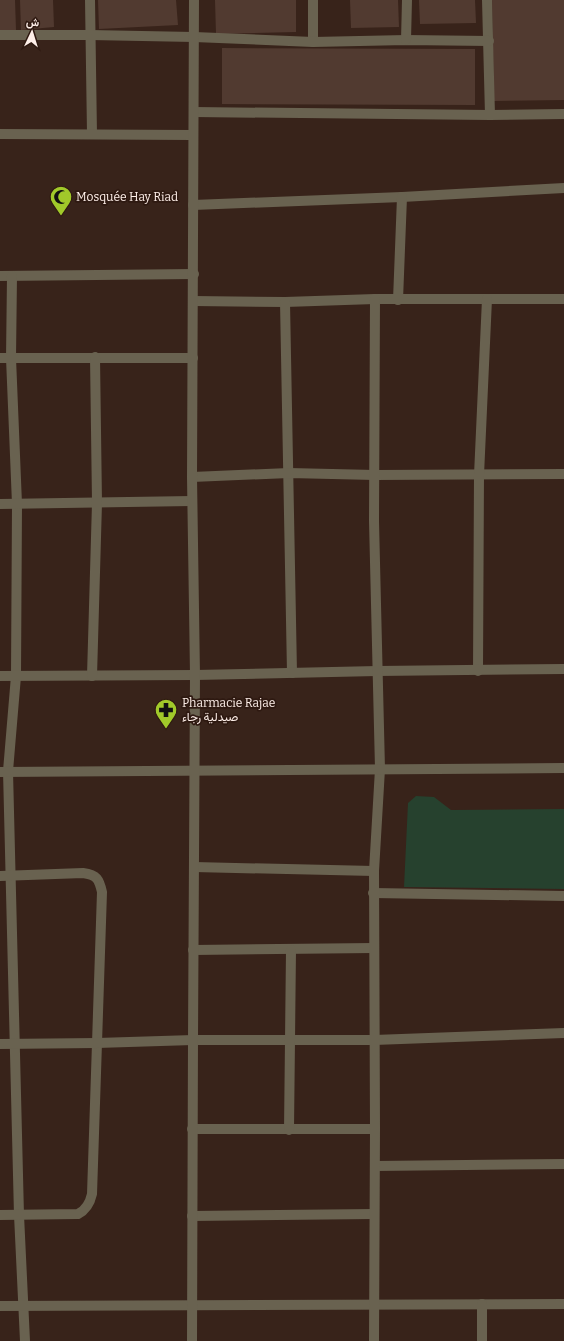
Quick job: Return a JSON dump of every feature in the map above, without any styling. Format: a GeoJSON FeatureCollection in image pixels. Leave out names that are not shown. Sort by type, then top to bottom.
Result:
{"type":"FeatureCollection","features":[{"type":"Feature","properties":{"kind":"street"},"geometry":{"type":"LineString","coordinates":[[90,0],[92,134]]}},
{"type":"Feature","properties":{"kind":"street"},"geometry":{"type":"LineString","coordinates":[[192,1341],[195,675],[192,501],[194,0]]}},
{"type":"Feature","properties":{"kind":"street"},"geometry":{"type":"LineString","coordinates":[[313,0],[313,42]]}},
{"type":"Feature","properties":{"kind":"street"},"geometry":{"type":"LineString","coordinates":[[406,40],[407,0]]}},
{"type":"Feature","properties":{"kind":"street"},"geometry":{"type":"LineString","coordinates":[[487,0],[490,115]]}},
{"type":"Feature","properties":{"kind":"street"},"geometry":{"type":"LineString","coordinates":[[0,35],[194,37],[313,42],[406,40],[489,41]]}},
{"type":"Feature","properties":{"kind":"street"},"geometry":{"type":"LineString","coordinates":[[194,112],[490,115],[564,114]]}},
{"type":"Feature","properties":{"kind":"street"},"geometry":{"type":"LineString","coordinates":[[0,134],[193,135]]}},
{"type":"Feature","properties":{"kind":"street"},"geometry":{"type":"LineString","coordinates":[[193,205],[402,197],[564,188]]}},
{"type":"Feature","properties":{"kind":"street"},"geometry":{"type":"LineString","coordinates":[[398,300],[402,197]]}},
{"type":"Feature","properties":{"kind":"street"},"geometry":{"type":"LineString","coordinates":[[0,276],[194,274]]}},
{"type":"Feature","properties":{"kind":"street"},"geometry":{"type":"LineString","coordinates":[[12,276],[11,358],[17,504],[16,676],[4,771],[5,876],[15,1044],[19,1215],[25,1341]]}},
{"type":"Feature","properties":{"kind":"street"},"geometry":{"type":"LineString","coordinates":[[374,1341],[375,1129],[373,893],[380,769],[377,671],[375,299]]}},
{"type":"Feature","properties":{"kind":"street"},"geometry":{"type":"LineString","coordinates":[[193,301],[285,302],[375,299],[564,299]]}},
{"type":"Feature","properties":{"kind":"street"},"geometry":{"type":"LineString","coordinates":[[478,671],[479,475],[487,299]]}},
{"type":"Feature","properties":{"kind":"street"},"geometry":{"type":"LineString","coordinates":[[285,302],[292,673]]}},
{"type":"Feature","properties":{"kind":"street"},"geometry":{"type":"LineString","coordinates":[[92,676],[97,503],[95,357]]}},
{"type":"Feature","properties":{"kind":"street"},"geometry":{"type":"LineString","coordinates":[[0,358],[193,358]]}},
{"type":"Feature","properties":{"kind":"street"},"geometry":{"type":"LineString","coordinates":[[192,477],[289,473],[375,475],[564,474]]}},
{"type":"Feature","properties":{"kind":"street"},"geometry":{"type":"LineString","coordinates":[[0,504],[192,501]]}},
{"type":"Feature","properties":{"kind":"street"},"geometry":{"type":"LineString","coordinates":[[0,676],[195,675],[564,669]]}},
{"type":"Feature","properties":{"kind":"street"},"geometry":{"type":"LineString","coordinates":[[4,771],[564,768]]}},
{"type":"Feature","properties":{"kind":"street"},"geometry":{"type":"LineString","coordinates":[[194,867],[374,871]]}},
{"type":"Feature","properties":{"kind":"street"},"geometry":{"type":"LineString","coordinates":[[0,1215],[78,1214],[83,1212],[90,1202],[92,1194],[102,892],[100,883],[92,874],[83,873],[5,876]]}},
{"type":"Feature","properties":{"kind":"street"},"geometry":{"type":"LineString","coordinates":[[373,893],[564,896]]}},
{"type":"Feature","properties":{"kind":"street"},"geometry":{"type":"LineString","coordinates":[[193,950],[374,948]]}},
{"type":"Feature","properties":{"kind":"street"},"geometry":{"type":"LineString","coordinates":[[289,1130],[291,950]]}},
{"type":"Feature","properties":{"kind":"street"},"geometry":{"type":"LineString","coordinates":[[0,1044],[193,1040],[374,1040],[564,1033]]}},
{"type":"Feature","properties":{"kind":"street"},"geometry":{"type":"LineString","coordinates":[[192,1129],[375,1129]]}},
{"type":"Feature","properties":{"kind":"street"},"geometry":{"type":"LineString","coordinates":[[375,1166],[564,1164]]}},
{"type":"Feature","properties":{"kind":"street"},"geometry":{"type":"LineString","coordinates":[[192,1216],[374,1214]]}},
{"type":"Feature","properties":{"kind":"street"},"geometry":{"type":"LineString","coordinates":[[482,1304],[482,1341]]}},
{"type":"Feature","properties":{"kind":"street"},"geometry":{"type":"LineString","coordinates":[[0,1306],[564,1304]]}},
{"type":"Feature","properties":{"kind":"green space"},"geometry":{"type":"Polygon","coordinates":[[[416,796],[434,797],[451,810],[564,809],[564,889],[404,887],[408,803],[416,796]]]}},
{"type":"Feature","properties":{"kind":"building"},"geometry":{"type":"Polygon","coordinates":[[[0,0],[15,0],[16,30],[0,30],[0,0]]]}},
{"type":"Feature","properties":{"kind":"building"},"geometry":{"type":"Polygon","coordinates":[[[20,0],[53,0],[54,27],[21,30],[20,0]]]}},
{"type":"Feature","properties":{"kind":"building"},"geometry":{"type":"Polygon","coordinates":[[[98,0],[176,0],[178,25],[99,29],[98,0]]]}},
{"type":"Feature","properties":{"kind":"building"},"geometry":{"type":"Polygon","coordinates":[[[215,0],[296,0],[296,32],[216,34],[215,0]]]}},
{"type":"Feature","properties":{"kind":"building"},"geometry":{"type":"Polygon","coordinates":[[[350,0],[398,0],[399,27],[351,28],[350,0]]]}},
{"type":"Feature","properties":{"kind":"building"},"geometry":{"type":"Polygon","coordinates":[[[419,0],[475,0],[476,23],[420,24],[419,0]]]}},
{"type":"Feature","properties":{"kind":"building"},"geometry":{"type":"Polygon","coordinates":[[[492,0],[564,0],[564,100],[494,101],[492,0]]]}},
{"type":"Feature","properties":{"kind":"building"},"geometry":{"type":"Polygon","coordinates":[[[222,48],[475,49],[475,105],[222,104],[222,48]]]}},
{"type":"Feature","properties":{"kind":"place","name":"Mosquée Hay Riad"},"geometry":{"type":"Point","coordinates":[61,216]}},
{"type":"Feature","properties":{"kind":"place","name":"Pharmacie Rajae صيدلية رجاء"},"geometry":{"type":"Point","coordinates":[166,730]}}]}
